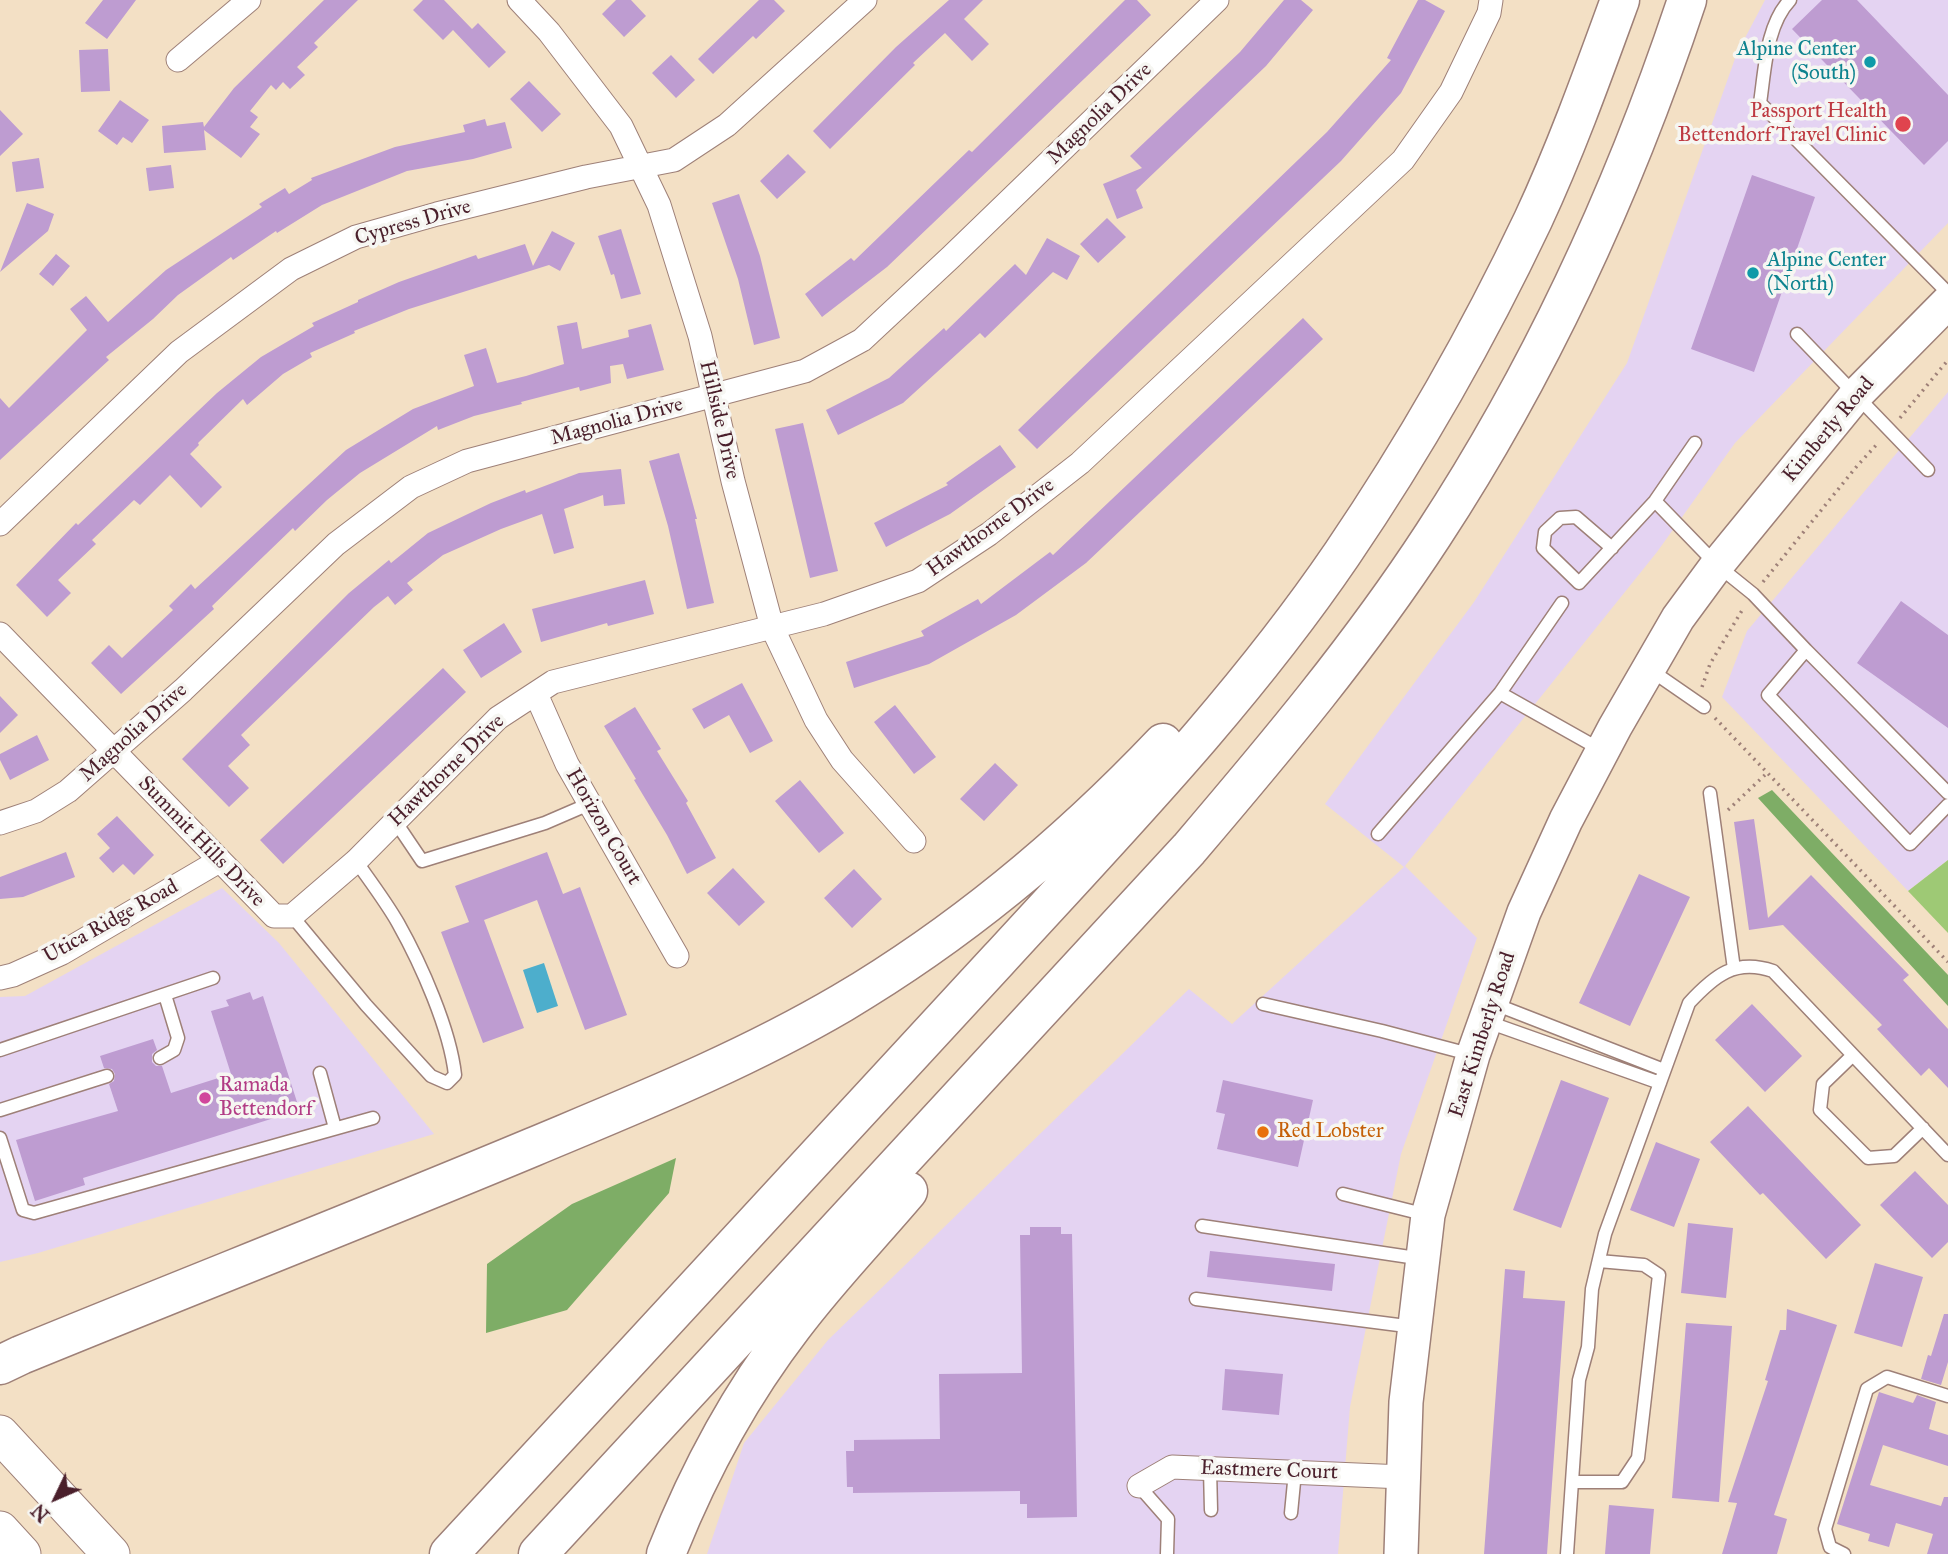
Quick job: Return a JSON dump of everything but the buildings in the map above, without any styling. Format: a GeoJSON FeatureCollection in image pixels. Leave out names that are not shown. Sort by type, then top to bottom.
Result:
{"type":"FeatureCollection","features":[{"type":"Feature","properties":{"kind":"highway"},"geometry":{"type":"LineString","coordinates":[[449,1554],[1106,844],[1222,713],[1272,648],[1342,554],[1394,473],[1469,344],[1534,218],[1620,0]]}},
{"type":"Feature","properties":{"kind":"highway"},"geometry":{"type":"LineString","coordinates":[[538,1554],[1189,849],[1351,653],[1433,535],[1491,440],[1582,266],[1628,160],[1687,0]]}},
{"type":"Feature","properties":{"kind":"highway"},"geometry":{"type":"LineString","coordinates":[[0,1366],[21,1354],[653,1097],[721,1067],[844,1002],[924,951],[981,907],[1087,818],[1217,685],[1272,648]]}},
{"type":"Feature","properties":{"kind":"highway"},"geometry":{"type":"LineString","coordinates":[[666,1554],[703,1470],[765,1363],[811,1303],[962,1126],[979,1077]]}},
{"type":"Feature","properties":{"kind":"main road","name":"Kimberly Road"},"geometry":{"type":"LineString","coordinates":[[1717,565],[1856,396],[1948,302]]}},
{"type":"Feature","properties":{"kind":"main road","name":"East Kimberly Road"},"geometry":{"type":"LineString","coordinates":[[1401,1554],[1406,1402],[1428,1215],[1473,1055],[1524,912],[1566,820],[1678,618],[1717,565]]}},
{"type":"Feature","properties":{"kind":"main road"},"geometry":{"type":"LineString","coordinates":[[0,1434],[111,1554]]}},
{"type":"Feature","properties":{"kind":"main road"},"geometry":{"type":"LineString","coordinates":[[0,1530],[22,1554]]}},
{"type":"Feature","properties":{"kind":"street"},"geometry":{"type":"LineString","coordinates":[[178,60],[249,0]]}},
{"type":"Feature","properties":{"kind":"street","name":"Cypress Drive"},"geometry":{"type":"LineString","coordinates":[[0,524],[179,352],[291,269],[356,237],[559,184],[674,160],[727,125],[865,0]]}},
{"type":"Feature","properties":{"kind":"street","name":"Magnolia Drive"},"geometry":{"type":"LineString","coordinates":[[0,823],[36,811],[68,791],[183,690],[335,544],[411,487],[467,461],[805,371],[862,340],[1217,0]]}},
{"type":"Feature","properties":{"kind":"street","name":"Hawthorne Drive"},"geometry":{"type":"LineString","coordinates":[[292,916],[356,861],[498,718],[553,682],[824,614],[918,581],[989,534],[1080,463],[1403,160],[1451,92],[1489,13],[1491,0]]}},
{"type":"Feature","properties":{"kind":"street","name":"Hillside Drive"},"geometry":{"type":"LineString","coordinates":[[527,3],[621,126],[659,205],[700,336],[733,481],[772,627],[822,730],[842,760],[914,841]]}},
{"type":"Feature","properties":{"kind":"street","name":"Summit Hills Drive"},"geometry":{"type":"LineString","coordinates":[[0,634],[274,916],[292,916]]}},
{"type":"Feature","properties":{"kind":"street","name":"Horizon Court"},"geometry":{"type":"LineString","coordinates":[[536,694],[567,764],[677,956]]}},
{"type":"Feature","properties":{"kind":"street","name":"Utica Ridge Road"},"geometry":{"type":"LineString","coordinates":[[0,978],[62,953],[219,861]]}},
{"type":"Feature","properties":{"kind":"street","name":"Eastmere Court"},"geometry":{"type":"LineString","coordinates":[[1139,1486],[1172,1467],[1403,1477]]}},
{"type":"Feature","properties":{"kind":"lane"},"geometry":{"type":"LineString","coordinates":[[1790,0],[1771,36],[1760,103],[1948,293]]}},
{"type":"Feature","properties":{"kind":"lane"},"geometry":{"type":"LineString","coordinates":[[1797,334],[1928,470]]}},
{"type":"Feature","properties":{"kind":"lane"},"geometry":{"type":"LineString","coordinates":[[1612,548],[1576,517],[1560,518],[1545,532],[1543,548],[1579,583],[1612,548],[1655,501],[1695,443]]}},
{"type":"Feature","properties":{"kind":"lane"},"geometry":{"type":"LineString","coordinates":[[1655,501],[1717,565],[1753,594],[1948,793]]}},
{"type":"Feature","properties":{"kind":"lane"},"geometry":{"type":"LineString","coordinates":[[1378,834],[1500,693],[1562,603]]}},
{"type":"Feature","properties":{"kind":"lane"},"geometry":{"type":"LineString","coordinates":[[1806,650],[1768,695],[1910,844],[1948,805]]}},
{"type":"Feature","properties":{"kind":"lane"},"geometry":{"type":"LineString","coordinates":[[1649,669],[1704,707]]}},
{"type":"Feature","properties":{"kind":"lane"},"geometry":{"type":"LineString","coordinates":[[1500,693],[1603,751]]}},
{"type":"Feature","properties":{"kind":"lane"},"geometry":{"type":"LineString","coordinates":[[1710,793],[1734,969]]}},
{"type":"Feature","properties":{"kind":"lane"},"geometry":{"type":"LineString","coordinates":[[395,821],[422,861],[545,823],[589,804]]}},
{"type":"Feature","properties":{"kind":"lane"},"geometry":{"type":"LineString","coordinates":[[292,916],[431,1076],[447,1083],[454,1075],[453,1056],[428,988],[398,922],[356,861]]}},
{"type":"Feature","properties":{"kind":"lane"},"geometry":{"type":"LineString","coordinates":[[1567,1554],[1579,1380],[1588,1347],[1592,1289],[1605,1234],[1689,1003],[1710,980],[1734,969],[1754,965],[1773,971],[1948,1154]]}},
{"type":"Feature","properties":{"kind":"lane"},"geometry":{"type":"LineString","coordinates":[[0,1050],[213,978]]}},
{"type":"Feature","properties":{"kind":"lane"},"geometry":{"type":"LineString","coordinates":[[160,1058],[174,1050],[178,1038],[165,995]]}},
{"type":"Feature","properties":{"kind":"lane"},"geometry":{"type":"LineString","coordinates":[[1263,1004],[1473,1055]]}},
{"type":"Feature","properties":{"kind":"lane"},"geometry":{"type":"LineString","coordinates":[[1488,1012],[1664,1070]]}},
{"type":"Feature","properties":{"kind":"lane"},"geometry":{"type":"LineString","coordinates":[[1488,1012],[1660,1083]]}},
{"type":"Feature","properties":{"kind":"lane"},"geometry":{"type":"LineString","coordinates":[[1853,1055],[1823,1084],[1821,1110],[1868,1158],[1894,1156],[1923,1128]]}},
{"type":"Feature","properties":{"kind":"lane"},"geometry":{"type":"LineString","coordinates":[[320,1073],[335,1128]]}},
{"type":"Feature","properties":{"kind":"lane"},"geometry":{"type":"LineString","coordinates":[[0,1110],[107,1076]]}},
{"type":"Feature","properties":{"kind":"lane"},"geometry":{"type":"LineString","coordinates":[[0,1138],[23,1210],[34,1213],[373,1118]]}},
{"type":"Feature","properties":{"kind":"lane"},"geometry":{"type":"LineString","coordinates":[[1343,1194],[1428,1215]]}},
{"type":"Feature","properties":{"kind":"lane"},"geometry":{"type":"LineString","coordinates":[[1202,1226],[1423,1259]]}},
{"type":"Feature","properties":{"kind":"lane"},"geometry":{"type":"LineString","coordinates":[[1572,1482],[1622,1482],[1638,1458],[1659,1275],[1644,1265],[1599,1261]]}},
{"type":"Feature","properties":{"kind":"lane"},"geometry":{"type":"LineString","coordinates":[[1196,1299],[1414,1327]]}},
{"type":"Feature","properties":{"kind":"lane"},"geometry":{"type":"LineString","coordinates":[[1844,1554],[1830,1547],[1825,1529],[1867,1389],[1887,1377],[1948,1396]]}},
{"type":"Feature","properties":{"kind":"lane"},"geometry":{"type":"LineString","coordinates":[[1210,1469],[1211,1510]]}},
{"type":"Feature","properties":{"kind":"lane"},"geometry":{"type":"LineString","coordinates":[[1291,1513],[1295,1472]]}},
{"type":"Feature","properties":{"kind":"lane"},"geometry":{"type":"LineString","coordinates":[[1139,1486],[1168,1519],[1167,1554]]}},
{"type":"Feature","properties":{"kind":"path"},"geometry":{"type":"LineString","coordinates":[[1857,466],[1890,431],[1948,360]]}},
{"type":"Feature","properties":{"kind":"path"},"geometry":{"type":"LineString","coordinates":[[1714,822],[1767,773]]}},
{"type":"Feature","properties":{"kind":"shaded area"},"geometry":{"type":"Polygon","coordinates":[[[1765,0],[1948,0],[1948,223],[1735,443],[1657,552],[1405,866],[1477,938],[1401,1154],[1350,1407],[1338,1554],[707,1554],[744,1443],[828,1340],[1189,989],[1232,1024],[1404,867],[1325,804],[1474,602],[1627,363],[1737,53],[1765,0]]]}},
{"type":"Feature","properties":{"kind":"shaded area"},"geometry":{"type":"Polygon","coordinates":[[[1948,392],[1948,860],[1908,891],[1722,697],[1747,631],[1948,392]]]}},
{"type":"Feature","properties":{"kind":"shaded area"},"geometry":{"type":"Polygon","coordinates":[[[222,888],[279,943],[434,1134],[38,1253],[0,1262],[0,997],[25,996],[222,888]]]}},
{"type":"Feature","properties":{"kind":"green space"},"geometry":{"type":"Polygon","coordinates":[[[1772,790],[1948,975],[1948,1006],[1758,798],[1772,790]]]}},
{"type":"Feature","properties":{"kind":"green space"},"geometry":{"type":"Polygon","coordinates":[[[1948,860],[1948,933],[1908,891],[1948,860]]]}},
{"type":"Feature","properties":{"kind":"green space"},"geometry":{"type":"Polygon","coordinates":[[[676,1158],[669,1193],[567,1310],[486,1333],[487,1264],[572,1204],[676,1158]]]}},
{"type":"Feature","properties":{"kind":"water"},"geometry":{"type":"Polygon","coordinates":[[[544,963],[558,1006],[537,1013],[523,970],[544,963]]]}},
{"type":"Feature","properties":{"kind":"place","name":"Alpine Center (South)"},"geometry":{"type":"Point","coordinates":[1870,62]}},
{"type":"Feature","properties":{"kind":"place","name":"Passport Health Bettendorf Travel Clinic"},"geometry":{"type":"Point","coordinates":[1903,124]}},
{"type":"Feature","properties":{"kind":"place","name":"Alpine Center (North)"},"geometry":{"type":"Point","coordinates":[1753,273]}},
{"type":"Feature","properties":{"kind":"place","name":"Ramada Bettendorf"},"geometry":{"type":"Point","coordinates":[205,1098]}},
{"type":"Feature","properties":{"kind":"place","name":"Red Lobster"},"geometry":{"type":"Point","coordinates":[1263,1132]}}]}
